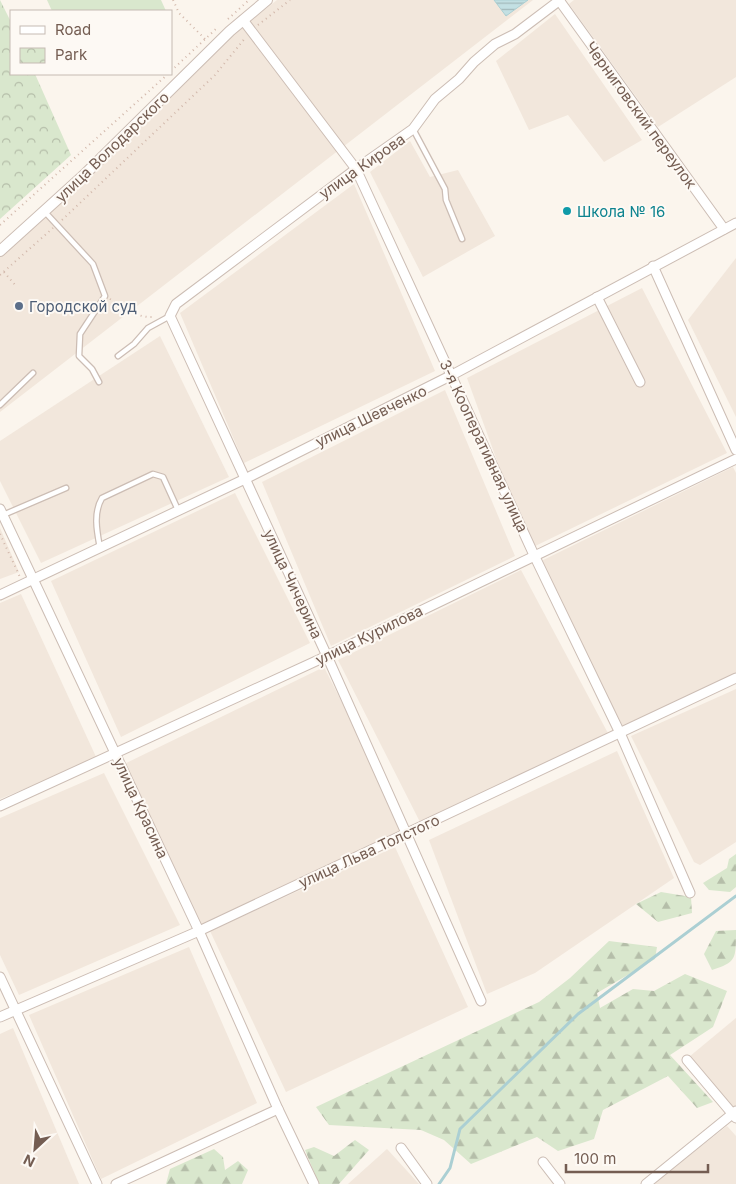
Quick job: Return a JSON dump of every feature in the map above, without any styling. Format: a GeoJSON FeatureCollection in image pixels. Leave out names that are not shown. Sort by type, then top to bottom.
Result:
{"type":"FeatureCollection","features":[{"type":"Feature","properties":{"kind":"street","name":"улица Володарского"},"geometry":{"type":"LineString","coordinates":[[0,251],[45,212],[243,20],[267,0]]}},
{"type":"Feature","properties":{"kind":"street","name":"улица Кирова"},"geometry":{"type":"LineString","coordinates":[[170,316],[176,304],[356,169],[392,146],[413,129],[435,99],[459,79],[474,62],[495,44],[515,34],[560,0]]}},
{"type":"Feature","properties":{"kind":"street","name":"Черниговский переулок"},"geometry":{"type":"LineString","coordinates":[[560,0],[724,229]]}},
{"type":"Feature","properties":{"kind":"street","name":"3-я Кооперативная улица"},"geometry":{"type":"LineString","coordinates":[[243,20],[356,169],[534,555],[620,733],[690,893]]}},
{"type":"Feature","properties":{"kind":"street","name":"улица Шевченко"},"geometry":{"type":"LineString","coordinates":[[0,595],[245,478],[452,375],[736,223]]}},
{"type":"Feature","properties":{"kind":"street"},"geometry":{"type":"LineString","coordinates":[[653,266],[736,450]]}},
{"type":"Feature","properties":{"kind":"street"},"geometry":{"type":"LineString","coordinates":[[597,297],[640,382]]}},
{"type":"Feature","properties":{"kind":"street","name":"улица Чичерина"},"geometry":{"type":"LineString","coordinates":[[170,316],[327,656],[481,1001]]}},
{"type":"Feature","properties":{"kind":"street","name":"улица Курилова"},"geometry":{"type":"LineString","coordinates":[[0,806],[327,656],[736,459]]}},
{"type":"Feature","properties":{"kind":"street","name":"улица Красина"},"geometry":{"type":"LineString","coordinates":[[1,512],[199,931],[278,1109],[314,1184]]}},
{"type":"Feature","properties":{"kind":"street","name":"улица Льва Толстого"},"geometry":{"type":"LineString","coordinates":[[0,1017],[199,931],[736,678]]}},
{"type":"Feature","properties":{"kind":"street"},"geometry":{"type":"LineString","coordinates":[[0,977],[97,1184]]}},
{"type":"Feature","properties":{"kind":"street"},"geometry":{"type":"LineString","coordinates":[[646,1184],[735,1114],[687,1060]]}},
{"type":"Feature","properties":{"kind":"street"},"geometry":{"type":"LineString","coordinates":[[116,1184],[278,1109]]}},
{"type":"Feature","properties":{"kind":"street"},"geometry":{"type":"LineString","coordinates":[[401,1148],[427,1184]]}},
{"type":"Feature","properties":{"kind":"street"},"geometry":{"type":"LineString","coordinates":[[543,1162],[560,1184]]}},
{"type":"Feature","properties":{"kind":"lane"},"geometry":{"type":"LineString","coordinates":[[413,129],[445,189],[446,200],[462,239]]}},
{"type":"Feature","properties":{"kind":"lane"},"geometry":{"type":"LineString","coordinates":[[45,212],[93,264],[105,296],[80,334],[79,356],[92,369],[99,382]]}},
{"type":"Feature","properties":{"kind":"lane"},"geometry":{"type":"LineString","coordinates":[[118,356],[134,344],[148,328],[170,316]]}},
{"type":"Feature","properties":{"kind":"lane"},"geometry":{"type":"LineString","coordinates":[[0,405],[33,373]]}},
{"type":"Feature","properties":{"kind":"lane"},"geometry":{"type":"LineString","coordinates":[[100,548],[96,526],[98,504],[102,498],[153,474],[163,477],[178,510]]}},
{"type":"Feature","properties":{"kind":"lane"},"geometry":{"type":"LineString","coordinates":[[1,512],[66,488]]}},
{"type":"Feature","properties":{"kind":"path"},"geometry":{"type":"LineString","coordinates":[[172,70],[206,39],[179,13],[173,0]]}},
{"type":"Feature","properties":{"kind":"path"},"geometry":{"type":"LineString","coordinates":[[0,274],[56,225],[215,75],[252,30],[290,0]]}},
{"type":"Feature","properties":{"kind":"path"},"geometry":{"type":"LineString","coordinates":[[0,225],[167,75]]}},
{"type":"Feature","properties":{"kind":"path"},"geometry":{"type":"LineString","coordinates":[[4,272],[16,286]]}},
{"type":"Feature","properties":{"kind":"path"},"geometry":{"type":"LineString","coordinates":[[105,296],[122,308],[145,317],[154,317]]}},
{"type":"Feature","properties":{"kind":"path"},"geometry":{"type":"LineString","coordinates":[[0,534],[23,585]]}},
{"type":"Feature","properties":{"kind":"shaded area"},"geometry":{"type":"Polygon","coordinates":[[[277,0],[533,0],[0,412],[0,252],[233,35],[277,0]]]}},
{"type":"Feature","properties":{"kind":"shaded area"},"geometry":{"type":"Polygon","coordinates":[[[574,0],[736,0],[736,77],[658,127],[569,4],[574,0]]]}},
{"type":"Feature","properties":{"kind":"shaded area"},"geometry":{"type":"Polygon","coordinates":[[[555,14],[642,140],[604,162],[568,115],[529,130],[496,61],[555,14]]]}},
{"type":"Feature","properties":{"kind":"shaded area"},"geometry":{"type":"Polygon","coordinates":[[[410,141],[430,177],[458,170],[495,236],[423,277],[370,172],[410,141]]]}},
{"type":"Feature","properties":{"kind":"shaded area"},"geometry":{"type":"Polygon","coordinates":[[[354,184],[435,371],[244,463],[180,313],[354,184]]]}},
{"type":"Feature","properties":{"kind":"shaded area"},"geometry":{"type":"Polygon","coordinates":[[[736,258],[736,417],[688,320],[736,258]]]}},
{"type":"Feature","properties":{"kind":"shaded area"},"geometry":{"type":"Polygon","coordinates":[[[642,288],[727,453],[529,549],[467,378],[642,288]]]}},
{"type":"Feature","properties":{"kind":"shaded area"},"geometry":{"type":"Polygon","coordinates":[[[160,336],[229,477],[41,563],[0,481],[0,441],[160,336]]]}},
{"type":"Feature","properties":{"kind":"shaded area"},"geometry":{"type":"Polygon","coordinates":[[[445,390],[515,556],[331,646],[262,482],[445,390]]]}},
{"type":"Feature","properties":{"kind":"shaded area"},"geometry":{"type":"Polygon","coordinates":[[[733,467],[736,473],[736,679],[625,730],[535,564],[733,467]]]}},
{"type":"Feature","properties":{"kind":"shaded area"},"geometry":{"type":"Polygon","coordinates":[[[235,493],[310,643],[121,737],[51,581],[235,493]]]}},
{"type":"Feature","properties":{"kind":"shaded area"},"geometry":{"type":"Polygon","coordinates":[[[0,528],[19,572],[0,579],[0,528]]]}},
{"type":"Feature","properties":{"kind":"shaded area"},"geometry":{"type":"Polygon","coordinates":[[[521,570],[610,737],[422,826],[338,660],[521,570]]]}},
{"type":"Feature","properties":{"kind":"shaded area"},"geometry":{"type":"Polygon","coordinates":[[[21,594],[97,759],[0,799],[0,603],[21,594]]]}},
{"type":"Feature","properties":{"kind":"shaded area"},"geometry":{"type":"Polygon","coordinates":[[[324,667],[408,833],[201,927],[118,767],[324,667]]]}},
{"type":"Feature","properties":{"kind":"shaded area"},"geometry":{"type":"Polygon","coordinates":[[[736,689],[736,842],[700,865],[694,862],[631,736],[736,689]]]}},
{"type":"Feature","properties":{"kind":"shaded area"},"geometry":{"type":"Polygon","coordinates":[[[617,751],[674,878],[535,973],[487,994],[429,840],[617,751]]]}},
{"type":"Feature","properties":{"kind":"shaded area"},"geometry":{"type":"Polygon","coordinates":[[[104,773],[180,925],[19,995],[0,955],[0,818],[104,773]]]}},
{"type":"Feature","properties":{"kind":"shaded area"},"geometry":{"type":"Polygon","coordinates":[[[395,847],[468,1007],[286,1092],[210,931],[395,847]]]}},
{"type":"Feature","properties":{"kind":"shaded area"},"geometry":{"type":"Polygon","coordinates":[[[189,947],[257,1103],[101,1179],[29,1015],[189,947]]]}},
{"type":"Feature","properties":{"kind":"shaded area"},"geometry":{"type":"Polygon","coordinates":[[[736,1018],[736,1113],[689,1057],[736,1018]]]}},
{"type":"Feature","properties":{"kind":"shaded area"},"geometry":{"type":"Polygon","coordinates":[[[13,1028],[79,1184],[0,1184],[0,1034],[13,1028]]]}},
{"type":"Feature","properties":{"kind":"shaded area"},"geometry":{"type":"Polygon","coordinates":[[[727,1126],[736,1136],[736,1184],[653,1184],[727,1126]]]}},
{"type":"Feature","properties":{"kind":"shaded area"},"geometry":{"type":"Polygon","coordinates":[[[387,1149],[419,1184],[348,1184],[387,1149]]]}},
{"type":"Feature","properties":{"kind":"green space"},"geometry":{"type":"Polygon","coordinates":[[[0,0],[10,20],[10,75],[35,75],[71,155],[0,219],[0,0]]]}},
{"type":"Feature","properties":{"kind":"green space"},"geometry":{"type":"Polygon","coordinates":[[[47,0],[161,0],[166,10],[52,10],[47,0]]]}},
{"type":"Feature","properties":{"kind":"green space"},"geometry":{"type":"Polygon","coordinates":[[[736,854],[736,887],[730,892],[709,890],[703,883],[727,868],[729,859],[736,854]]]}},
{"type":"Feature","properties":{"kind":"green space"},"geometry":{"type":"Polygon","coordinates":[[[661,892],[691,897],[692,913],[658,922],[636,904],[661,892]]]}},
{"type":"Feature","properties":{"kind":"green space"},"geometry":{"type":"Polygon","coordinates":[[[736,930],[736,948],[733,958],[726,965],[712,970],[704,954],[716,931],[736,930]]]}},
{"type":"Feature","properties":{"kind":"green space"},"geometry":{"type":"Polygon","coordinates":[[[609,941],[657,947],[655,959],[597,993],[600,1008],[633,989],[654,991],[685,974],[727,991],[713,1027],[670,1055],[713,1102],[697,1108],[668,1076],[603,1110],[594,1139],[558,1151],[537,1137],[471,1164],[444,1140],[421,1130],[329,1125],[316,1107],[539,1002],[570,978],[609,941]]]}},
{"type":"Feature","properties":{"kind":"green space"},"geometry":{"type":"Polygon","coordinates":[[[355,1140],[369,1150],[339,1184],[319,1184],[305,1150],[314,1147],[334,1156],[355,1140]]]}},
{"type":"Feature","properties":{"kind":"green space"},"geometry":{"type":"Polygon","coordinates":[[[214,1149],[223,1157],[225,1170],[238,1161],[248,1170],[242,1184],[166,1184],[170,1169],[214,1149]]]}},
{"type":"Feature","properties":{"kind":"water"},"geometry":{"type":"Polygon","coordinates":[[[494,0],[528,0],[506,16],[494,0]]]}},
{"type":"Feature","properties":{"kind":"waterway"},"geometry":{"type":"LineString","coordinates":[[439,1184],[450,1168],[460,1129],[578,1014],[736,896]]}},
{"type":"Feature","properties":{"kind":"place","name":"Школа № 16"},"geometry":{"type":"Point","coordinates":[567,211]}},
{"type":"Feature","properties":{"kind":"place","name":"Городской суд"},"geometry":{"type":"Point","coordinates":[19,306]}}]}
